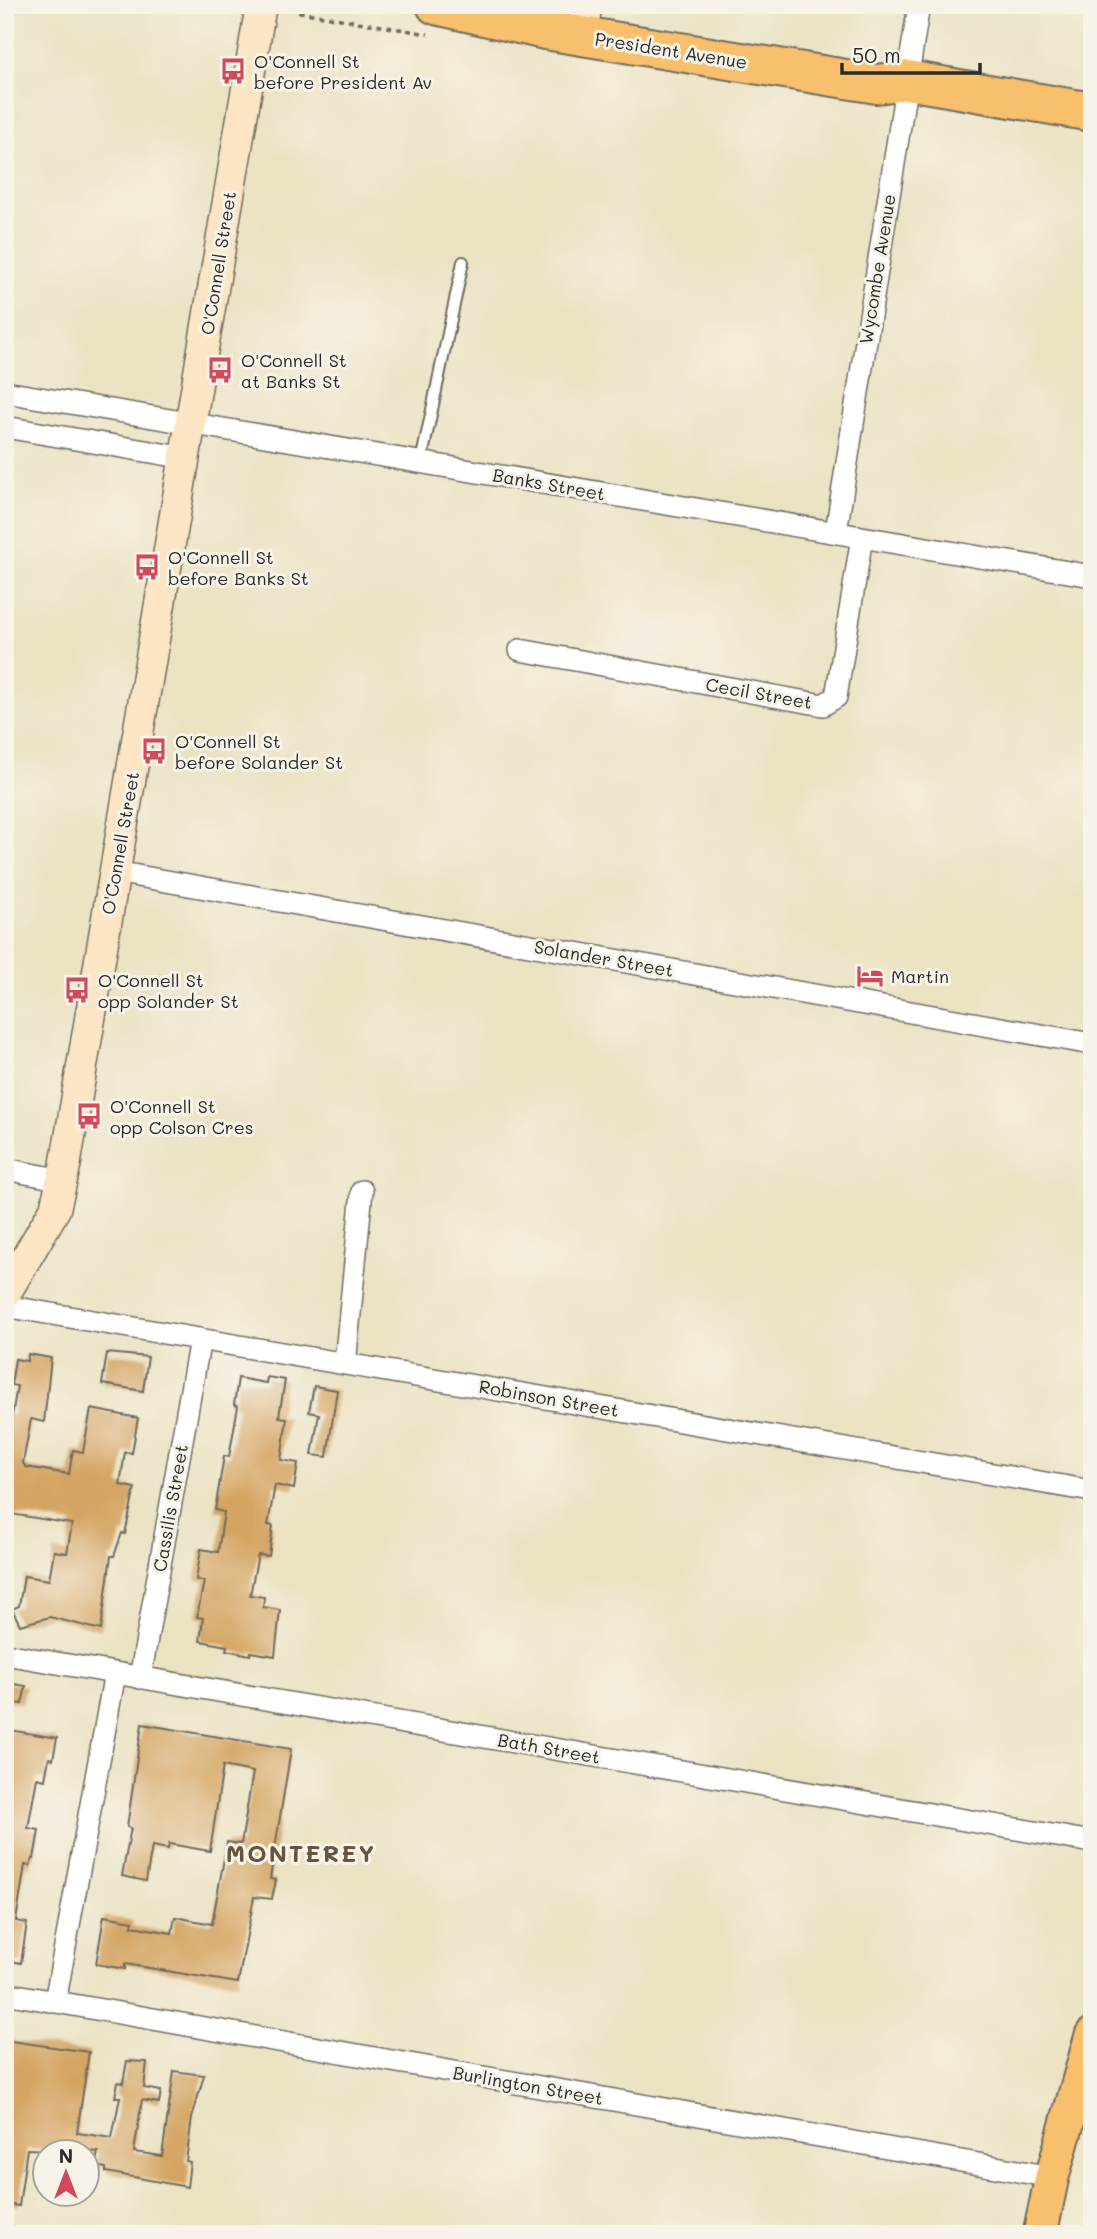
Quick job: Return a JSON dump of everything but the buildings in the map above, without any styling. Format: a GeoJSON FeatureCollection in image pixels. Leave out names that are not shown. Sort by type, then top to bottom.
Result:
{"type":"FeatureCollection","features":[{"type":"Feature","properties":{"kind":"highway","name":"President Avenue"},"geometry":{"type":"LineString","coordinates":[[436,5],[584,18],[885,66],[906,80],[1092,112]]}},
{"type":"Feature","properties":{"kind":"highway","name":"President Avenue"},"geometry":{"type":"LineString","coordinates":[[537,5],[584,18]]}},
{"type":"Feature","properties":{"kind":"main road","name":"O'Connell Street"},"geometry":{"type":"LineString","coordinates":[[5,1294],[44,1233],[55,1209],[63,1180],[261,5]]}},
{"type":"Feature","properties":{"kind":"main road"},"geometry":{"type":"LineString","coordinates":[[1040,2234],[1052,2177],[1092,2035]]}},
{"type":"Feature","properties":{"kind":"main road"},"geometry":{"type":"LineString","coordinates":[[1063,2234],[1092,2107]]}},
{"type":"Feature","properties":{"kind":"street","name":"Wycombe Avenue"},"geometry":{"type":"LineString","coordinates":[[836,533],[919,5]]}},
{"type":"Feature","properties":{"kind":"street","name":"Banks Street"},"geometry":{"type":"LineString","coordinates":[[5,392],[1092,576]]}},
{"type":"Feature","properties":{"kind":"street"},"geometry":{"type":"LineString","coordinates":[[5,427],[186,458]]}},
{"type":"Feature","properties":{"kind":"street","name":"Cecil Street"},"geometry":{"type":"LineString","coordinates":[[520,650],[823,705],[836,697],[862,537]]}},
{"type":"Feature","properties":{"kind":"street","name":"Solander Street"},"geometry":{"type":"LineString","coordinates":[[115,872],[1092,1044]]}},
{"type":"Feature","properties":{"kind":"street"},"geometry":{"type":"LineString","coordinates":[[5,1169],[63,1180]]}},
{"type":"Feature","properties":{"kind":"street"},"geometry":{"type":"LineString","coordinates":[[345,1364],[362,1191]]}},
{"type":"Feature","properties":{"kind":"street","name":"Robinson Street"},"geometry":{"type":"LineString","coordinates":[[5,1306],[1092,1491]]}},
{"type":"Feature","properties":{"kind":"street","name":"Cassilis Street"},"geometry":{"type":"LineString","coordinates":[[140,1678],[200,1339]]}},
{"type":"Feature","properties":{"kind":"street","name":"Bath Street"},"geometry":{"type":"LineString","coordinates":[[5,1654],[1092,1842]]}},
{"type":"Feature","properties":{"kind":"street"},"geometry":{"type":"LineString","coordinates":[[55,2002],[115,1673]]}},
{"type":"Feature","properties":{"kind":"street","name":"Burlington Street"},"geometry":{"type":"LineString","coordinates":[[5,1993],[1052,2177]]}},
{"type":"Feature","properties":{"kind":"lane"},"geometry":{"type":"LineString","coordinates":[[421,462],[463,262]]}},
{"type":"Feature","properties":{"kind":"place","name":"O'Connell St before President Av"},"geometry":{"type":"Point","coordinates":[233,71]}},
{"type":"Feature","properties":{"kind":"place","name":"O'Connell St at Banks St"},"geometry":{"type":"Point","coordinates":[220,370]}},
{"type":"Feature","properties":{"kind":"place","name":"O'Connell St before Banks St"},"geometry":{"type":"Point","coordinates":[147,567]}},
{"type":"Feature","properties":{"kind":"place","name":"O'Connell St before Solander St"},"geometry":{"type":"Point","coordinates":[154,751]}},
{"type":"Feature","properties":{"kind":"place","name":"Martin"},"geometry":{"type":"Point","coordinates":[870,976]}},
{"type":"Feature","properties":{"kind":"place","name":"O'Connell St opp Solander St"},"geometry":{"type":"Point","coordinates":[77,990]}},
{"type":"Feature","properties":{"kind":"place","name":"O'Connell St opp Colson Cres"},"geometry":{"type":"Point","coordinates":[89,1116]}},
{"type":"Feature","properties":{"kind":"district","name":"MONTEREY"},"geometry":{"type":"Point","coordinates":[301,1852]}}]}
